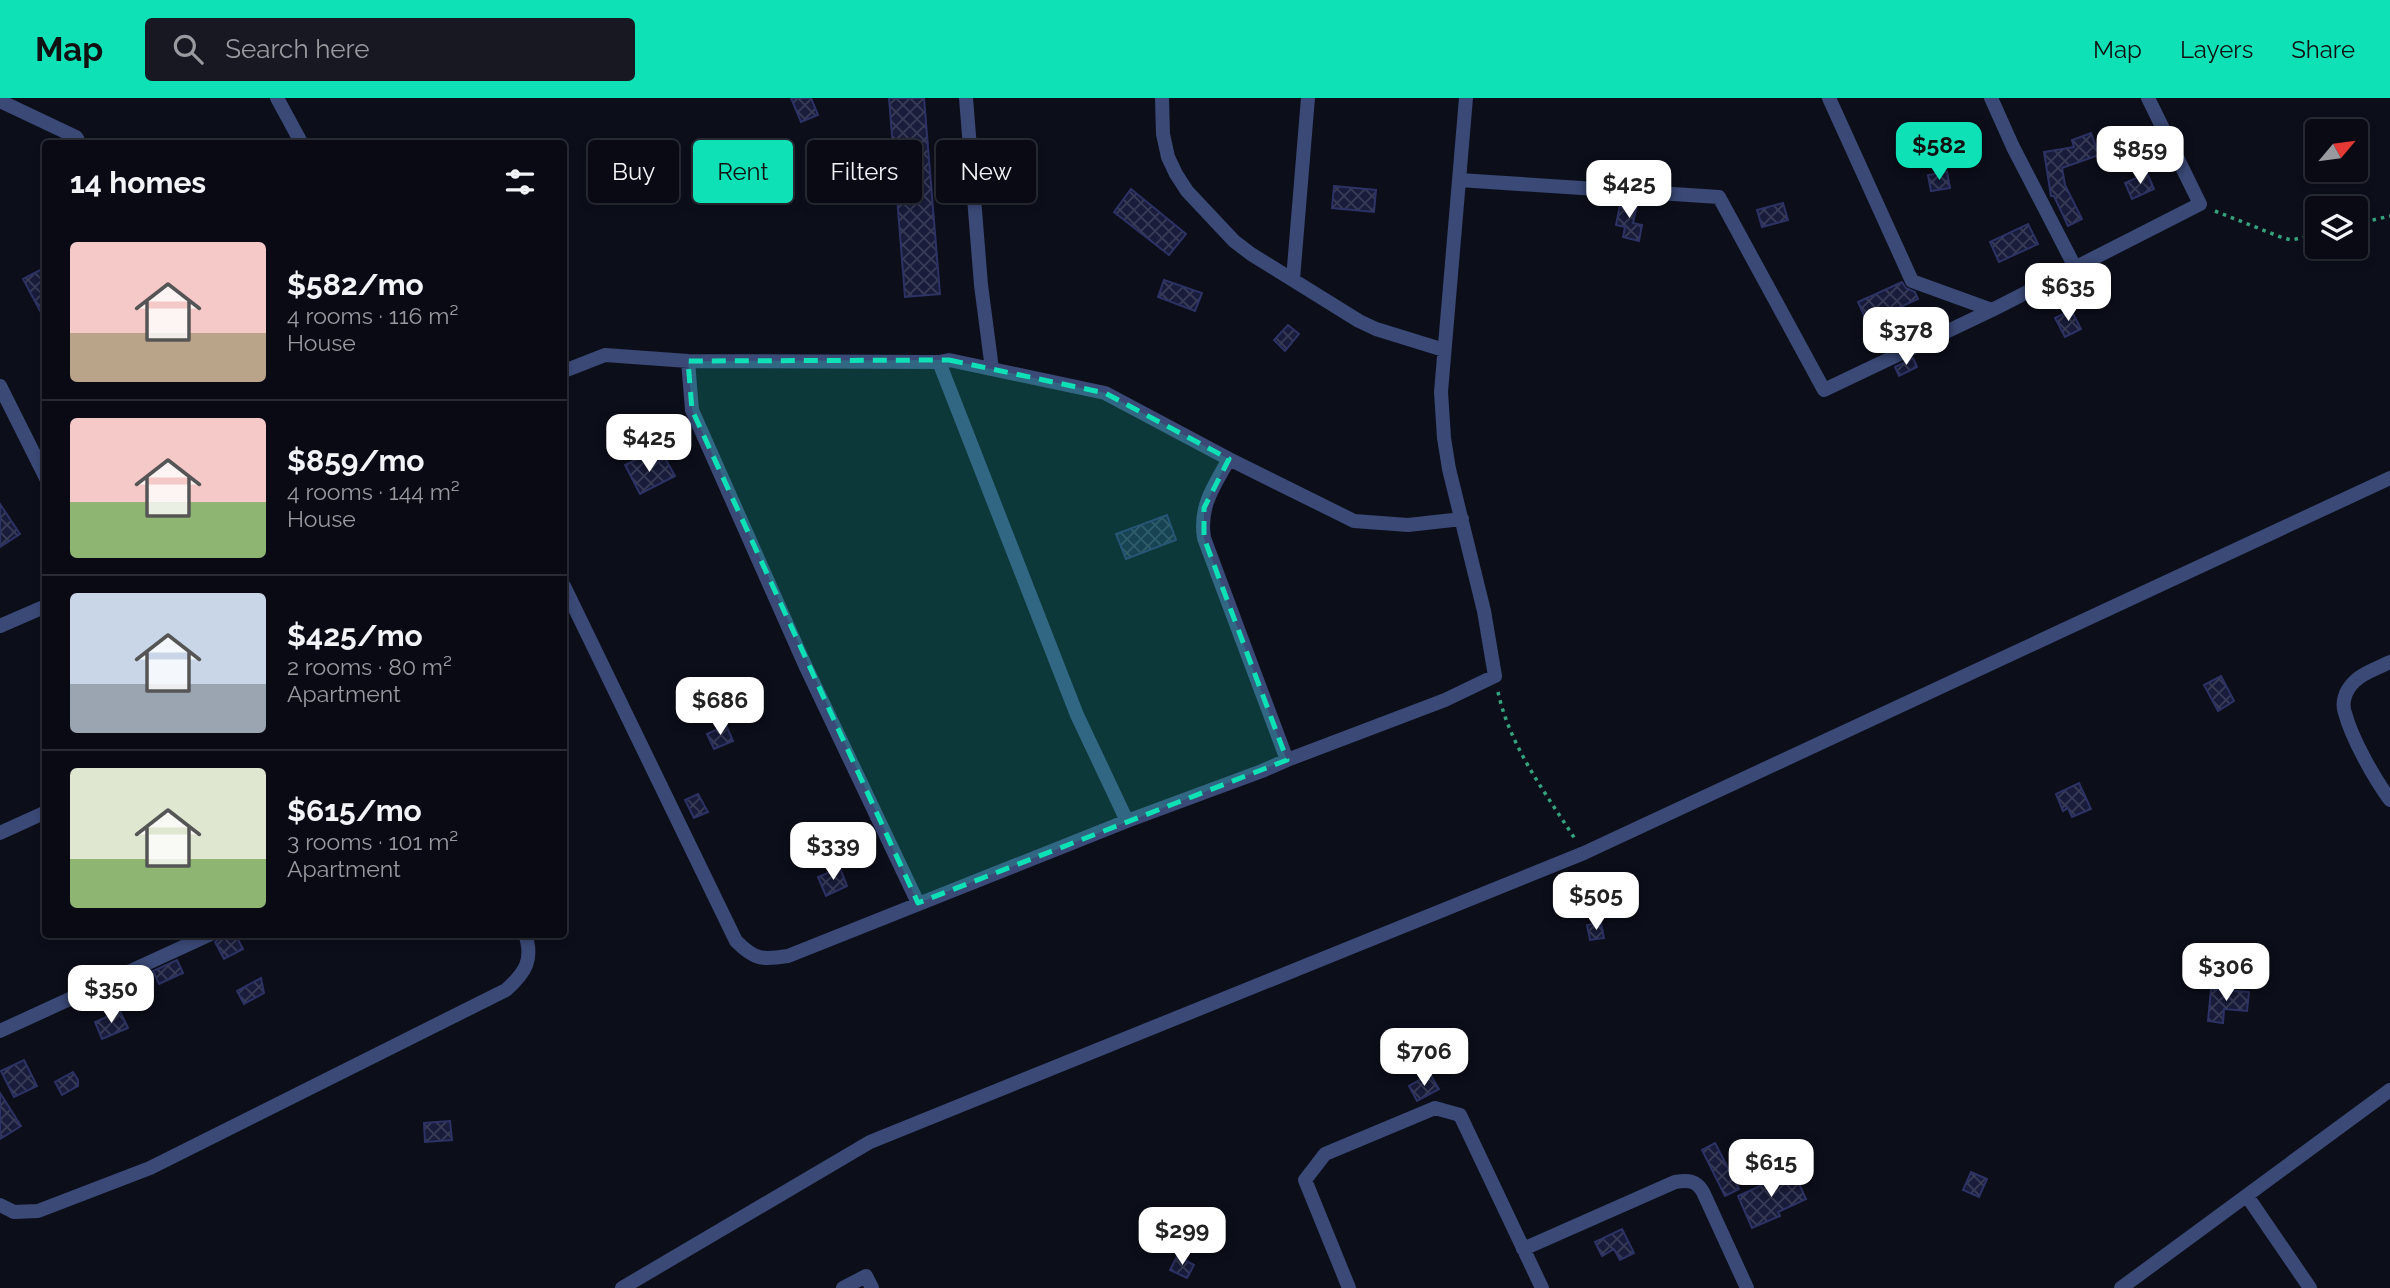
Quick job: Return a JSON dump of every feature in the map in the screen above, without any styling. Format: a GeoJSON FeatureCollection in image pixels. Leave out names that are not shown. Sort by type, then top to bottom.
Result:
{"type":"FeatureCollection","features":[{"type":"Feature","properties":{"kind":"street"},"geometry":{"type":"LineString","coordinates":[[277,98],[300,140]]}},
{"type":"Feature","properties":{"kind":"street"},"geometry":{"type":"LineString","coordinates":[[966,98],[981,285],[992,369]]}},
{"type":"Feature","properties":{"kind":"street"},"geometry":{"type":"LineString","coordinates":[[1162,98],[1163,134],[1168,157],[1176,174],[1234,241],[1376,329],[1444,350]]}},
{"type":"Feature","properties":{"kind":"street"},"geometry":{"type":"LineString","coordinates":[[1293,279],[1308,98]]}},
{"type":"Feature","properties":{"kind":"street"},"geometry":{"type":"LineString","coordinates":[[567,592],[736,942],[749,954],[767,959],[788,956],[1127,821],[1445,700],[1495,676],[1484,611],[1449,469],[1441,392],[1466,98]]}},
{"type":"Feature","properties":{"kind":"street"},"geometry":{"type":"LineString","coordinates":[[1829,98],[1912,281],[1992,310]]}},
{"type":"Feature","properties":{"kind":"street"},"geometry":{"type":"LineString","coordinates":[[1992,98],[2013,147],[2076,268]]}},
{"type":"Feature","properties":{"kind":"street"},"geometry":{"type":"LineString","coordinates":[[1459,180],[1719,198],[1824,390],[1992,310],[2200,204],[2148,98]]}},
{"type":"Feature","properties":{"kind":"street"},"geometry":{"type":"LineString","coordinates":[[0,100],[76,136],[78,140]]}},
{"type":"Feature","properties":{"kind":"street"},"geometry":{"type":"LineString","coordinates":[[567,370],[605,355],[688,361],[949,360],[1105,393],[1354,521],[1408,525],[1462,519]]}},
{"type":"Feature","properties":{"kind":"street"},"geometry":{"type":"LineString","coordinates":[[688,361],[692,410],[805,665],[918,903]]}},
{"type":"Feature","properties":{"kind":"street"},"geometry":{"type":"LineString","coordinates":[[939,362],[1077,715],[1127,821]]}},
{"type":"Feature","properties":{"kind":"street"},"geometry":{"type":"LineString","coordinates":[[0,386],[42,470]]}},
{"type":"Feature","properties":{"kind":"street"},"geometry":{"type":"LineString","coordinates":[[1229,459],[1204,508],[1201,522],[1204,538],[1287,760]]}},
{"type":"Feature","properties":{"kind":"street"},"geometry":{"type":"LineString","coordinates":[[622,1288],[870,1142],[1584,853],[2390,478]]}},
{"type":"Feature","properties":{"kind":"street"},"geometry":{"type":"LineString","coordinates":[[0,626],[42,608]]}},
{"type":"Feature","properties":{"kind":"street"},"geometry":{"type":"LineString","coordinates":[[2390,662],[2355,681],[2344,702],[2344,713],[2364,756],[2390,800]]}},
{"type":"Feature","properties":{"kind":"street"},"geometry":{"type":"LineString","coordinates":[[0,833],[42,814]]}},
{"type":"Feature","properties":{"kind":"street"},"geometry":{"type":"LineString","coordinates":[[0,1031],[202,938]]}},
{"type":"Feature","properties":{"kind":"street"},"geometry":{"type":"LineString","coordinates":[[0,1205],[14,1212],[38,1211],[150,1168],[506,990],[521,977],[530,959],[526,938]]}},
{"type":"Feature","properties":{"kind":"street"},"geometry":{"type":"LineString","coordinates":[[2122,1288],[2390,1090]]}},
{"type":"Feature","properties":{"kind":"street"},"geometry":{"type":"LineString","coordinates":[[1349,1288],[1305,1180],[1325,1154],[1435,1108],[1460,1115],[1542,1288]]}},
{"type":"Feature","properties":{"kind":"street"},"geometry":{"type":"LineString","coordinates":[[1523,1249],[1675,1182],[1687,1180],[1694,1182],[1703,1192],[1747,1288]]}},
{"type":"Feature","properties":{"kind":"street"},"geometry":{"type":"LineString","coordinates":[[2246,1196],[2310,1288]]}},
{"type":"Feature","properties":{"kind":"street"},"geometry":{"type":"LineString","coordinates":[[843,1288],[866,1276],[872,1288]]}},
{"type":"Feature","properties":{"kind":"path"},"geometry":{"type":"LineString","coordinates":[[2200,204],[2283,238],[2292,240],[2305,237]]}},
{"type":"Feature","properties":{"kind":"path"},"geometry":{"type":"LineString","coordinates":[[2368,221],[2390,216]]}},
{"type":"Feature","properties":{"kind":"path"},"geometry":{"type":"LineString","coordinates":[[1495,676],[1504,717],[1519,752],[1584,853]]}},
{"type":"Feature","properties":{"kind":"highlighted area"},"geometry":{"type":"Polygon","coordinates":[[[949,360],[1105,393],[1229,459],[1204,508],[1204,538],[1287,760],[918,903],[692,410],[688,361],[949,360]]]}},
{"type":"Feature","properties":{"kind":"building"},"geometry":{"type":"Polygon","coordinates":[[[791,98],[811,98],[818,115],[801,122],[791,98]]]}},
{"type":"Feature","properties":{"kind":"building"},"geometry":{"type":"Polygon","coordinates":[[[889,98],[924,98],[940,294],[905,297],[897,203],[922,203],[922,140],[892,140],[889,98]]]}},
{"type":"Feature","properties":{"kind":"building"},"geometry":{"type":"Polygon","coordinates":[[[1956,131],[1969,155],[1955,162],[1942,139],[1956,131]]]}},
{"type":"Feature","properties":{"kind":"building"},"geometry":{"type":"Polygon","coordinates":[[[2091,133],[2099,155],[2062,168],[2065,185],[2082,219],[2068,226],[2054,196],[2051,196],[2044,152],[2074,147],[2072,140],[2091,133]]]}},
{"type":"Feature","properties":{"kind":"building"},"geometry":{"type":"Polygon","coordinates":[[[1947,172],[1950,188],[1931,191],[1928,175],[1947,172]]]}},
{"type":"Feature","properties":{"kind":"building"},"geometry":{"type":"Polygon","coordinates":[[[2147,173],[2154,189],[2132,199],[2125,183],[2147,173]]]}},
{"type":"Feature","properties":{"kind":"building"},"geometry":{"type":"Polygon","coordinates":[[[1334,186],[1376,190],[1374,212],[1332,208],[1334,186]]]}},
{"type":"Feature","properties":{"kind":"building"},"geometry":{"type":"Polygon","coordinates":[[[1131,189],[1186,234],[1169,255],[1114,212],[1131,189]]]}},
{"type":"Feature","properties":{"kind":"building"},"geometry":{"type":"Polygon","coordinates":[[[1621,200],[1638,201],[1633,223],[1642,225],[1639,241],[1623,237],[1625,227],[1616,225],[1621,200]]]}},
{"type":"Feature","properties":{"kind":"building"},"geometry":{"type":"Polygon","coordinates":[[[1783,203],[1788,220],[1762,227],[1757,210],[1783,203]]]}},
{"type":"Feature","properties":{"kind":"building"},"geometry":{"type":"Polygon","coordinates":[[[2028,224],[2038,244],[1999,262],[1990,242],[2028,224]]]}},
{"type":"Feature","properties":{"kind":"building"},"geometry":{"type":"Polygon","coordinates":[[[42,269],[42,315],[23,279],[42,269]]]}},
{"type":"Feature","properties":{"kind":"building"},"geometry":{"type":"Polygon","coordinates":[[[1164,280],[1202,293],[1195,311],[1158,297],[1164,280]]]}},
{"type":"Feature","properties":{"kind":"building"},"geometry":{"type":"Polygon","coordinates":[[[1902,282],[1906,288],[1915,292],[1918,299],[1867,322],[1858,302],[1902,282]]]}},
{"type":"Feature","properties":{"kind":"building"},"geometry":{"type":"Polygon","coordinates":[[[2071,310],[2081,329],[2065,337],[2055,318],[2071,310]]]}},
{"type":"Feature","properties":{"kind":"building"},"geometry":{"type":"Polygon","coordinates":[[[1288,325],[1299,334],[1285,351],[1274,340],[1288,325]]]}},
{"type":"Feature","properties":{"kind":"building"},"geometry":{"type":"Polygon","coordinates":[[[1913,358],[1917,367],[1899,376],[1895,367],[1913,358]]]}},
{"type":"Feature","properties":{"kind":"building"},"geometry":{"type":"Polygon","coordinates":[[[643,456],[649,467],[665,458],[675,476],[640,494],[625,465],[643,456]]]}},
{"type":"Feature","properties":{"kind":"building"},"geometry":{"type":"Polygon","coordinates":[[[0,504],[20,534],[0,547],[0,504]]]}},
{"type":"Feature","properties":{"kind":"building"},"geometry":{"type":"Polygon","coordinates":[[[1167,515],[1176,540],[1126,559],[1116,534],[1167,515]]]}},
{"type":"Feature","properties":{"kind":"building"},"geometry":{"type":"Polygon","coordinates":[[[2221,676],[2234,701],[2218,711],[2204,685],[2221,676]]]}},
{"type":"Feature","properties":{"kind":"building"},"geometry":{"type":"Polygon","coordinates":[[[726,725],[733,741],[714,749],[707,734],[726,725]]]}},
{"type":"Feature","properties":{"kind":"building"},"geometry":{"type":"Polygon","coordinates":[[[2079,783],[2091,809],[2072,817],[2068,808],[2063,811],[2056,794],[2079,783]]]}},
{"type":"Feature","properties":{"kind":"building"},"geometry":{"type":"Polygon","coordinates":[[[698,794],[708,812],[694,818],[685,800],[698,794]]]}},
{"type":"Feature","properties":{"kind":"building"},"geometry":{"type":"Polygon","coordinates":[[[840,868],[847,886],[826,896],[818,877],[840,868]]]}},
{"type":"Feature","properties":{"kind":"building"},"geometry":{"type":"Polygon","coordinates":[[[1601,923],[1604,938],[1590,940],[1587,925],[1601,923]]]}},
{"type":"Feature","properties":{"kind":"building"},"geometry":{"type":"Polygon","coordinates":[[[220,938],[237,938],[243,949],[224,959],[215,942],[220,938]]]}},
{"type":"Feature","properties":{"kind":"building"},"geometry":{"type":"Polygon","coordinates":[[[177,960],[183,973],[159,984],[153,971],[177,960]]]}},
{"type":"Feature","properties":{"kind":"building"},"geometry":{"type":"Polygon","coordinates":[[[261,978],[264,993],[244,1004],[237,991],[261,978]]]}},
{"type":"Feature","properties":{"kind":"building"},"geometry":{"type":"Polygon","coordinates":[[[2211,989],[2249,992],[2247,1011],[2224,1009],[2223,1023],[2208,1021],[2211,989]]]}},
{"type":"Feature","properties":{"kind":"building"},"geometry":{"type":"Polygon","coordinates":[[[120,1011],[128,1028],[102,1039],[95,1022],[120,1011]]]}},
{"type":"Feature","properties":{"kind":"building"},"geometry":{"type":"Polygon","coordinates":[[[24,1060],[37,1086],[14,1097],[1,1071],[24,1060]]]}},
{"type":"Feature","properties":{"kind":"building"},"geometry":{"type":"Polygon","coordinates":[[[73,1072],[78,1086],[62,1095],[55,1082],[73,1072]]]}},
{"type":"Feature","properties":{"kind":"building"},"geometry":{"type":"Polygon","coordinates":[[[1430,1074],[1439,1089],[1417,1101],[1409,1086],[1430,1074]]]}},
{"type":"Feature","properties":{"kind":"building"},"geometry":{"type":"Polygon","coordinates":[[[0,1093],[21,1126],[0,1139],[0,1093]]]}},
{"type":"Feature","properties":{"kind":"building"},"geometry":{"type":"Polygon","coordinates":[[[450,1121],[452,1140],[425,1142],[424,1123],[450,1121]]]}},
{"type":"Feature","properties":{"kind":"building"},"geometry":{"type":"Polygon","coordinates":[[[1715,1143],[1739,1189],[1725,1196],[1702,1150],[1715,1143]]]}},
{"type":"Feature","properties":{"kind":"building"},"geometry":{"type":"Polygon","coordinates":[[[1793,1171],[1806,1199],[1778,1212],[1780,1216],[1752,1228],[1738,1196],[1793,1171]]]}},
{"type":"Feature","properties":{"kind":"building"},"geometry":{"type":"Polygon","coordinates":[[[1971,1172],[1987,1179],[1979,1197],[1963,1190],[1971,1172]]]}},
{"type":"Feature","properties":{"kind":"building"},"geometry":{"type":"Polygon","coordinates":[[[1622,1229],[1634,1253],[1620,1260],[1614,1249],[1602,1256],[1595,1242],[1622,1229]]]}},
{"type":"Feature","properties":{"kind":"building"},"geometry":{"type":"Polygon","coordinates":[[[1177,1256],[1194,1265],[1187,1278],[1170,1270],[1177,1256]]]}}]}
